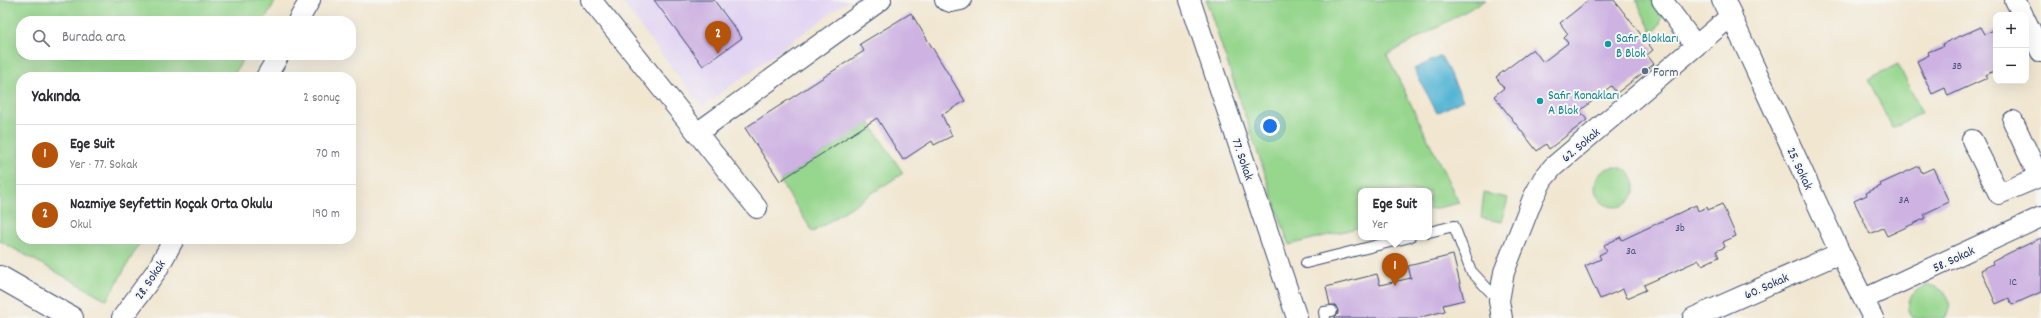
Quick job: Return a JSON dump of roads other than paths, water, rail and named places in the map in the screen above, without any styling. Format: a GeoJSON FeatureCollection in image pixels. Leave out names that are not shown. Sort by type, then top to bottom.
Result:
{"type":"FeatureCollection","features":[{"type":"Feature","properties":{"kind":"street"},"geometry":{"type":"LineString","coordinates":[[301,16],[310,0]]}},
{"type":"Feature","properties":{"kind":"street"},"geometry":{"type":"LineString","coordinates":[[590,0],[757,208]]}},
{"type":"Feature","properties":{"kind":"street"},"geometry":{"type":"LineString","coordinates":[[697,133],[881,0]]}},
{"type":"Feature","properties":{"kind":"street","name":"77. Sokak"},"geometry":{"type":"LineString","coordinates":[[1190,0],[1297,318]]}},
{"type":"Feature","properties":{"kind":"street"},"geometry":{"type":"LineString","coordinates":[[1662,0],[1696,46]]}},
{"type":"Feature","properties":{"kind":"street"},"geometry":{"type":"LineString","coordinates":[[2016,0],[2022,12]]}},
{"type":"Feature","properties":{"kind":"street","name":"62. Sokak"},"geometry":{"type":"LineString","coordinates":[[1500,310],[1504,272],[1533,198],[1543,179],[1553,167],[1696,46],[1727,8]]}},
{"type":"Feature","properties":{"kind":"street","name":"25. Sokak"},"geometry":{"type":"LineString","coordinates":[[1727,8],[1840,252],[1873,318]]}},
{"type":"Feature","properties":{"kind":"street"},"geometry":{"type":"LineString","coordinates":[[2029,27],[2041,52]]}},
{"type":"Feature","properties":{"kind":"street"},"geometry":{"type":"LineString","coordinates":[[269,72],[275,60]]}},
{"type":"Feature","properties":{"kind":"street"},"geometry":{"type":"LineString","coordinates":[[1972,140],[1999,194],[2040,176],[2013,121]]}},
{"type":"Feature","properties":{"kind":"street","name":"58. Sokak"},"geometry":{"type":"LineString","coordinates":[[1864,299],[2041,217]]}},
{"type":"Feature","properties":{"kind":"street","name":"28. Sokak"},"geometry":{"type":"LineString","coordinates":[[122,318],[157,270],[171,244]]}},
{"type":"Feature","properties":{"kind":"street","name":"60. Sokak"},"geometry":{"type":"LineString","coordinates":[[1692,318],[1840,252]]}},
{"type":"Feature","properties":{"kind":"street"},"geometry":{"type":"LineString","coordinates":[[0,277],[72,318]]}},
{"type":"Feature","properties":{"kind":"lane"},"geometry":{"type":"LineString","coordinates":[[1432,231],[1454,226],[1471,271],[1500,310]]}},
{"type":"Feature","properties":{"kind":"lane"},"geometry":{"type":"LineString","coordinates":[[1306,263],[1398,240]]}},
{"type":"Feature","properties":{"kind":"water"},"geometry":{"type":"Polygon","coordinates":[[[1441,56],[1463,100],[1437,113],[1414,69],[1441,56]]]}},
{"type":"Feature","properties":{"kind":"place","name":"Safir Blokları B Blok"},"geometry":{"type":"Point","coordinates":[1608,44]}},
{"type":"Feature","properties":{"kind":"place","name":"Nazmiye Seyfettin Koçak Orta Okulu"},"geometry":{"type":"Point","coordinates":[718,54]}},
{"type":"Feature","properties":{"kind":"place","name":"Form"},"geometry":{"type":"Point","coordinates":[1645,71]}},
{"type":"Feature","properties":{"kind":"place","name":"Safir Konakları A Blok"},"geometry":{"type":"Point","coordinates":[1540,101]}},
{"type":"Feature","properties":{"kind":"place","name":"Ege Suit"},"geometry":{"type":"Point","coordinates":[1395,286]}}]}
